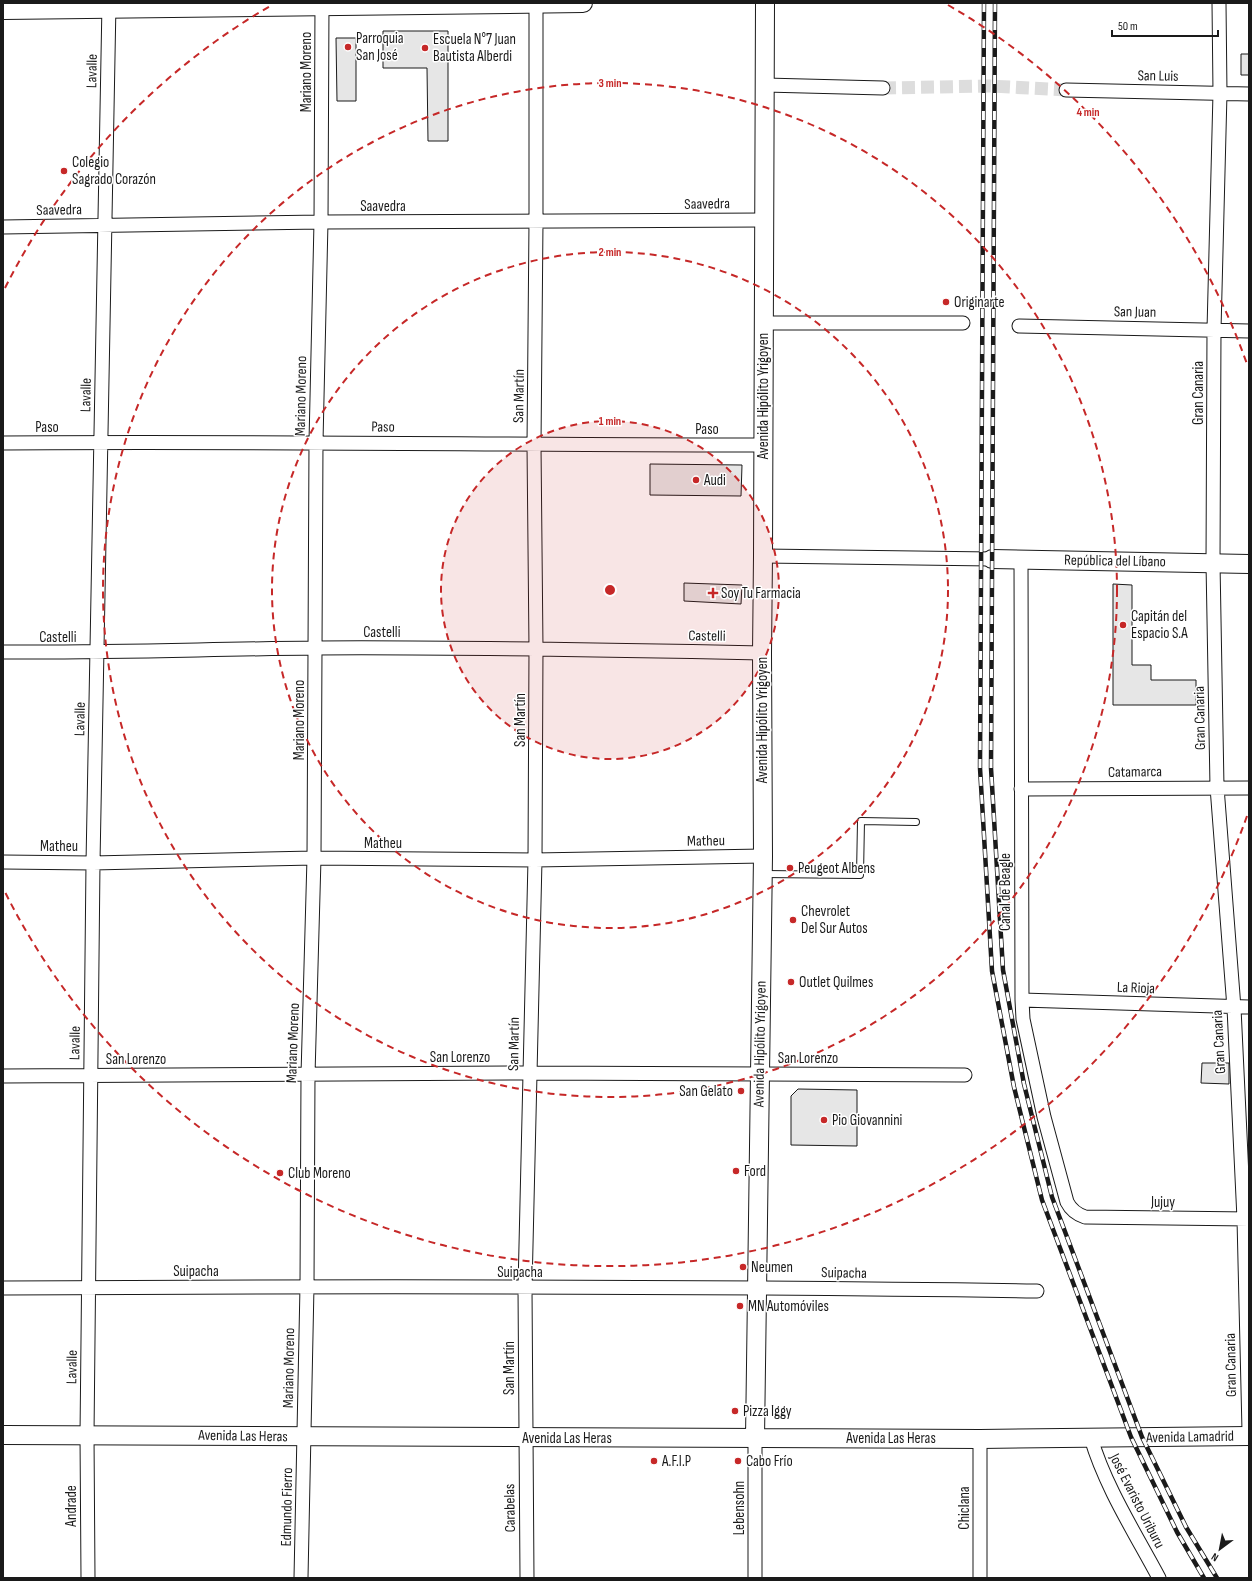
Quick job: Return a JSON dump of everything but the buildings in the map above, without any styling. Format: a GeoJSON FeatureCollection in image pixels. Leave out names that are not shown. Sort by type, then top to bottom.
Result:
{"type":"FeatureCollection","features":[{"type":"Feature","properties":{"kind":"street","name":"San Martín"},"geometry":{"type":"LineString","coordinates":[[526,1438],[525,1288],[535,860],[536,648],[534,445],[536,3]]}},
{"type":"Feature","properties":{"kind":"street"},"geometry":{"type":"LineString","coordinates":[[3,10],[109,6],[583,3]]}},
{"type":"Feature","properties":{"kind":"street","name":"Avenida Hipólito Yrigoyen"},"geometry":{"type":"LineString","coordinates":[[755,1438],[762,874],[765,3]]}},
{"type":"Feature","properties":{"kind":"street","name":"Gran Canaria"},"geometry":{"type":"LineString","coordinates":[[1219,3],[1220,93],[1214,330],[1213,563],[1217,787],[1234,1008],[1246,1219],[1249,1431]]}},
{"type":"Feature","properties":{"kind":"street","name":"Mariano Moreno"},"geometry":{"type":"LineString","coordinates":[[304,1437],[307,1286],[308,1075],[314,858],[316,442],[322,222],[322,4]]}},
{"type":"Feature","properties":{"kind":"street","name":"Lavalle"},"geometry":{"type":"LineString","coordinates":[[87,1435],[93,863],[109,6]]}},
{"type":"Feature","properties":{"kind":"street"},"geometry":{"type":"LineString","coordinates":[[765,85],[883,88]]}},
{"type":"Feature","properties":{"kind":"street","name":"San Luis"},"geometry":{"type":"LineString","coordinates":[[1066,90],[1249,94]]}},
{"type":"Feature","properties":{"kind":"street","name":"Saavedra"},"geometry":{"type":"LineString","coordinates":[[3,227],[322,222],[764,220]]}},
{"type":"Feature","properties":{"kind":"street"},"geometry":{"type":"LineString","coordinates":[[764,323],[963,323]]}},
{"type":"Feature","properties":{"kind":"street","name":"San Juan"},"geometry":{"type":"LineString","coordinates":[[1019,326],[1249,330]]}},
{"type":"Feature","properties":{"kind":"street","name":"Paso"},"geometry":{"type":"LineString","coordinates":[[3,443],[316,442],[534,445],[763,445]]}},
{"type":"Feature","properties":{"kind":"street"},"geometry":{"type":"LineString","coordinates":[[763,556],[986,559]]}},
{"type":"Feature","properties":{"kind":"street","name":"República del Líbano"},"geometry":{"type":"LineString","coordinates":[[986,559],[1249,564]]}},
{"type":"Feature","properties":{"kind":"street","name":"Canal de Beagle"},"geometry":{"type":"LineString","coordinates":[[1021,559],[1023,1019],[1044,1117],[1067,1202],[1070,1209],[1078,1215]]}},
{"type":"Feature","properties":{"kind":"street","name":"Castelli"},"geometry":{"type":"LineString","coordinates":[[3,652],[97,653],[314,648],[536,648],[762,653]]}},
{"type":"Feature","properties":{"kind":"street","name":"Catamarca"},"geometry":{"type":"LineString","coordinates":[[1021,789],[1249,788]]}},
{"type":"Feature","properties":{"kind":"street","name":"Matheu"},"geometry":{"type":"LineString","coordinates":[[3,862],[93,863],[314,858],[535,860],[762,856]]}},
{"type":"Feature","properties":{"kind":"street","name":"La Rioja"},"geometry":{"type":"LineString","coordinates":[[1022,1000],[1234,1008],[1249,1007]]}},
{"type":"Feature","properties":{"kind":"street","name":"San Lorenzo"},"geometry":{"type":"LineString","coordinates":[[3,1076],[529,1073],[965,1075]]}},
{"type":"Feature","properties":{"kind":"street","name":"Jujuy"},"geometry":{"type":"LineString","coordinates":[[1078,1215],[1085,1217],[1246,1219]]}},
{"type":"Feature","properties":{"kind":"street","name":"Suipacha"},"geometry":{"type":"LineString","coordinates":[[3,1288],[307,1286],[525,1288],[757,1287],[1037,1291]]}},
{"type":"Feature","properties":{"kind":"street","name":"Avenida Las Heras"},"geometry":{"type":"LineString","coordinates":[[3,1435],[980,1439],[1131,1437]]}},
{"type":"Feature","properties":{"kind":"street","name":"Andrade"},"geometry":{"type":"LineString","coordinates":[[87,1435],[88,1578]]}},
{"type":"Feature","properties":{"kind":"street","name":"Avenida Lamadrid"},"geometry":{"type":"LineString","coordinates":[[1131,1437],[1249,1436]]}},
{"type":"Feature","properties":{"kind":"street","name":"Edmundo Fierro"},"geometry":{"type":"LineString","coordinates":[[301,1578],[304,1437]]}},
{"type":"Feature","properties":{"kind":"street","name":"Carabelas"},"geometry":{"type":"LineString","coordinates":[[526,1438],[527,1578]]}},
{"type":"Feature","properties":{"kind":"street","name":"Lebensohn"},"geometry":{"type":"LineString","coordinates":[[755,1438],[755,1578]]}},
{"type":"Feature","properties":{"kind":"street","name":"José Evaristo Uriburu"},"geometry":{"type":"LineString","coordinates":[[1091,1438],[1097,1458],[1106,1478],[1159,1578]]}},
{"type":"Feature","properties":{"kind":"street","name":"Chiclana"},"geometry":{"type":"LineString","coordinates":[[980,1439],[980,1578]]}},
{"type":"Feature","properties":{"kind":"lane"},"geometry":{"type":"LineString","coordinates":[[762,874],[860,875],[861,821],[916,822]]}},
{"type":"Feature","properties":{"kind":"tunnel"},"geometry":{"type":"LineString","coordinates":[[883,88],[990,86],[1066,90]]}},
{"type":"Feature","properties":{"kind":"railway"},"geometry":{"type":"LineString","coordinates":[[984,3],[980,768],[992,971],[1014,1087],[1042,1200],[1131,1437],[1177,1532],[1204,1578]]}},
{"type":"Feature","properties":{"kind":"railway"},"geometry":{"type":"LineString","coordinates":[[995,3],[991,768],[1003,970],[1024,1084],[1052,1197],[1142,1437],[1186,1527],[1217,1578]]}},
{"type":"Feature","properties":{"kind":"place","name":"Parroquia San José"},"geometry":{"type":"Point","coordinates":[348,47]}},
{"type":"Feature","properties":{"kind":"place","name":"Escuela N°7 Juan Bautista Alberdi"},"geometry":{"type":"Point","coordinates":[425,48]}},
{"type":"Feature","properties":{"kind":"place","name":"Colegio Sagrado Corazón"},"geometry":{"type":"Point","coordinates":[64,171]}},
{"type":"Feature","properties":{"kind":"place","name":"Originarte"},"geometry":{"type":"Point","coordinates":[946,302]}},
{"type":"Feature","properties":{"kind":"place","name":"Audi"},"geometry":{"type":"Point","coordinates":[696,480]}},
{"type":"Feature","properties":{"kind":"place","name":"Soy Tu Farmacia"},"geometry":{"type":"Point","coordinates":[713,593]}},
{"type":"Feature","properties":{"kind":"place","name":"Capitán del Espacio S.A"},"geometry":{"type":"Point","coordinates":[1123,625]}},
{"type":"Feature","properties":{"kind":"place","name":"Peugeot Albens"},"geometry":{"type":"Point","coordinates":[790,868]}},
{"type":"Feature","properties":{"kind":"place","name":"Chevrolet Del Sur Autos"},"geometry":{"type":"Point","coordinates":[793,920]}},
{"type":"Feature","properties":{"kind":"place","name":"Outlet Quilmes"},"geometry":{"type":"Point","coordinates":[791,982]}},
{"type":"Feature","properties":{"kind":"place","name":"San Gelato"},"geometry":{"type":"Point","coordinates":[741,1091]}},
{"type":"Feature","properties":{"kind":"place","name":"Pio Giovannini"},"geometry":{"type":"Point","coordinates":[824,1120]}},
{"type":"Feature","properties":{"kind":"place","name":"Ford"},"geometry":{"type":"Point","coordinates":[736,1171]}},
{"type":"Feature","properties":{"kind":"place","name":"Club Moreno"},"geometry":{"type":"Point","coordinates":[280,1173]}},
{"type":"Feature","properties":{"kind":"place","name":"Neumen"},"geometry":{"type":"Point","coordinates":[743,1267]}},
{"type":"Feature","properties":{"kind":"place","name":"MN Automóviles"},"geometry":{"type":"Point","coordinates":[740,1306]}},
{"type":"Feature","properties":{"kind":"place","name":"Pizza Iggy"},"geometry":{"type":"Point","coordinates":[735,1411]}},
{"type":"Feature","properties":{"kind":"place","name":"A.F.I.P"},"geometry":{"type":"Point","coordinates":[654,1461]}},
{"type":"Feature","properties":{"kind":"place","name":"Cabo Frío"},"geometry":{"type":"Point","coordinates":[738,1461]}}]}
